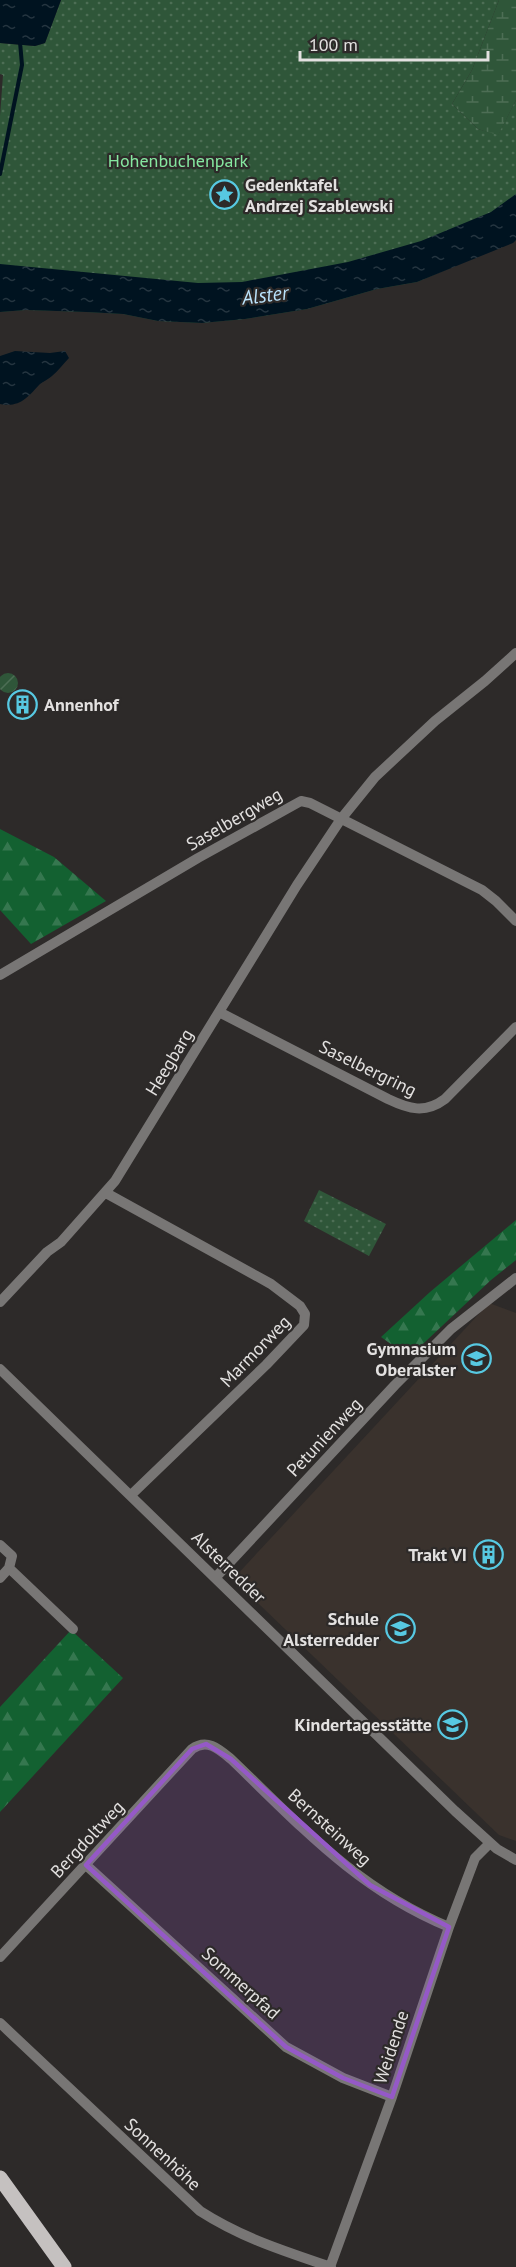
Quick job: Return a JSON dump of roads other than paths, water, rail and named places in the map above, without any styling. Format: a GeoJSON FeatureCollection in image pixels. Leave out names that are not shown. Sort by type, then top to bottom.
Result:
{"type":"FeatureCollection","features":[{"type":"Feature","properties":{"kind":"main road"},"geometry":{"type":"LineString","coordinates":[[0,2178],[64,2267]]}},
{"type":"Feature","properties":{"kind":"street"},"geometry":{"type":"LineString","coordinates":[[516,653],[435,721],[375,777],[341,819],[482,890],[516,921]]}},
{"type":"Feature","properties":{"kind":"street","name":"Saselbergweg"},"geometry":{"type":"LineString","coordinates":[[0,975],[298,802],[310,803],[341,819]]}},
{"type":"Feature","properties":{"kind":"street","name":"Heegbarg"},"geometry":{"type":"LineString","coordinates":[[0,1302],[46,1252],[62,1242],[106,1193],[341,819]]}},
{"type":"Feature","properties":{"kind":"street","name":"Saselbergring"},"geometry":{"type":"LineString","coordinates":[[219,1012],[394,1102],[417,1110],[434,1106],[445,1099],[516,1027]]}},
{"type":"Feature","properties":{"kind":"street","name":"Marmorweg"},"geometry":{"type":"LineString","coordinates":[[106,1193],[271,1284],[300,1306],[305,1314],[304,1324],[281,1349],[196,1435],[131,1495]]}},
{"type":"Feature","properties":{"kind":"street","name":"Petunienweg"},"geometry":{"type":"LineString","coordinates":[[216,1577],[395,1385],[451,1329],[516,1278]]}},
{"type":"Feature","properties":{"kind":"street","name":"Alsterredder"},"geometry":{"type":"LineString","coordinates":[[0,1369],[455,1811],[506,1856],[516,1860]]}},
{"type":"Feature","properties":{"kind":"street"},"geometry":{"type":"LineString","coordinates":[[0,1545],[12,1556],[9,1568],[0,1578]]}},
{"type":"Feature","properties":{"kind":"street"},"geometry":{"type":"LineString","coordinates":[[9,1568],[73,1629]]}},
{"type":"Feature","properties":{"kind":"street","name":"Bergdoltweg"},"geometry":{"type":"LineString","coordinates":[[0,1957],[198,1745]]}},
{"type":"Feature","properties":{"kind":"street","name":"Bernsteinweg"},"geometry":{"type":"LineString","coordinates":[[198,1745],[211,1745],[221,1750],[323,1847],[370,1885],[405,1907],[448,1927]]}},
{"type":"Feature","properties":{"kind":"street","name":"Weidende"},"geometry":{"type":"LineString","coordinates":[[331,2267],[392,2097],[448,1927],[475,1858],[490,1843]]}},
{"type":"Feature","properties":{"kind":"street","name":"Sommerpfad"},"geometry":{"type":"LineString","coordinates":[[86,1865],[286,2047],[343,2078],[392,2097]]}},
{"type":"Feature","properties":{"kind":"street","name":"Sonnenhöhe"},"geometry":{"type":"LineString","coordinates":[[0,2023],[200,2211],[227,2229],[266,2246],[331,2267]]}},
{"type":"Feature","properties":{"kind":"water"},"geometry":{"type":"Polygon","coordinates":[[[0,0],[61,0],[45,43],[35,46],[0,43],[0,0]]]}},
{"type":"Feature","properties":{"kind":"water","name":"Alster"},"geometry":{"type":"Polygon","coordinates":[[[516,194],[516,240],[513,243],[417,282],[377,289],[307,309],[202,323],[158,321],[123,314],[26,310],[0,312],[0,264],[198,283],[242,282],[348,262],[421,241],[491,212],[516,194]]]}},
{"type":"Feature","properties":{"kind":"water"},"geometry":{"type":"Polygon","coordinates":[[[15,351],[50,353],[65,351],[69,358],[23,400],[13,404],[0,404],[0,356],[15,351]]]}},
{"type":"Feature","properties":{"kind":"waterway"},"geometry":{"type":"LineString","coordinates":[[0,174],[22,65],[20,42]]}},
{"type":"Feature","properties":{"kind":"place","name":"Gedenktafel Andrzej Szablewski"},"geometry":{"type":"Point","coordinates":[224,194]}},
{"type":"Feature","properties":{"kind":"place","name":"Annenhof"},"geometry":{"type":"Point","coordinates":[23,704]}},
{"type":"Feature","properties":{"kind":"place","name":"Gymnasium Oberalster"},"geometry":{"type":"Point","coordinates":[477,1358]}},
{"type":"Feature","properties":{"kind":"place","name":"Trakt VI"},"geometry":{"type":"Point","coordinates":[488,1554]}},
{"type":"Feature","properties":{"kind":"place","name":"Schule Alsterredder"},"geometry":{"type":"Point","coordinates":[400,1628]}},
{"type":"Feature","properties":{"kind":"place","name":"Kindertagesstätte"},"geometry":{"type":"Point","coordinates":[453,1724]}},
{"type":"Feature","properties":{"kind":"park label","name":"Hohenbuchenpark"},"geometry":{"type":"Point","coordinates":[178,160]}}]}
